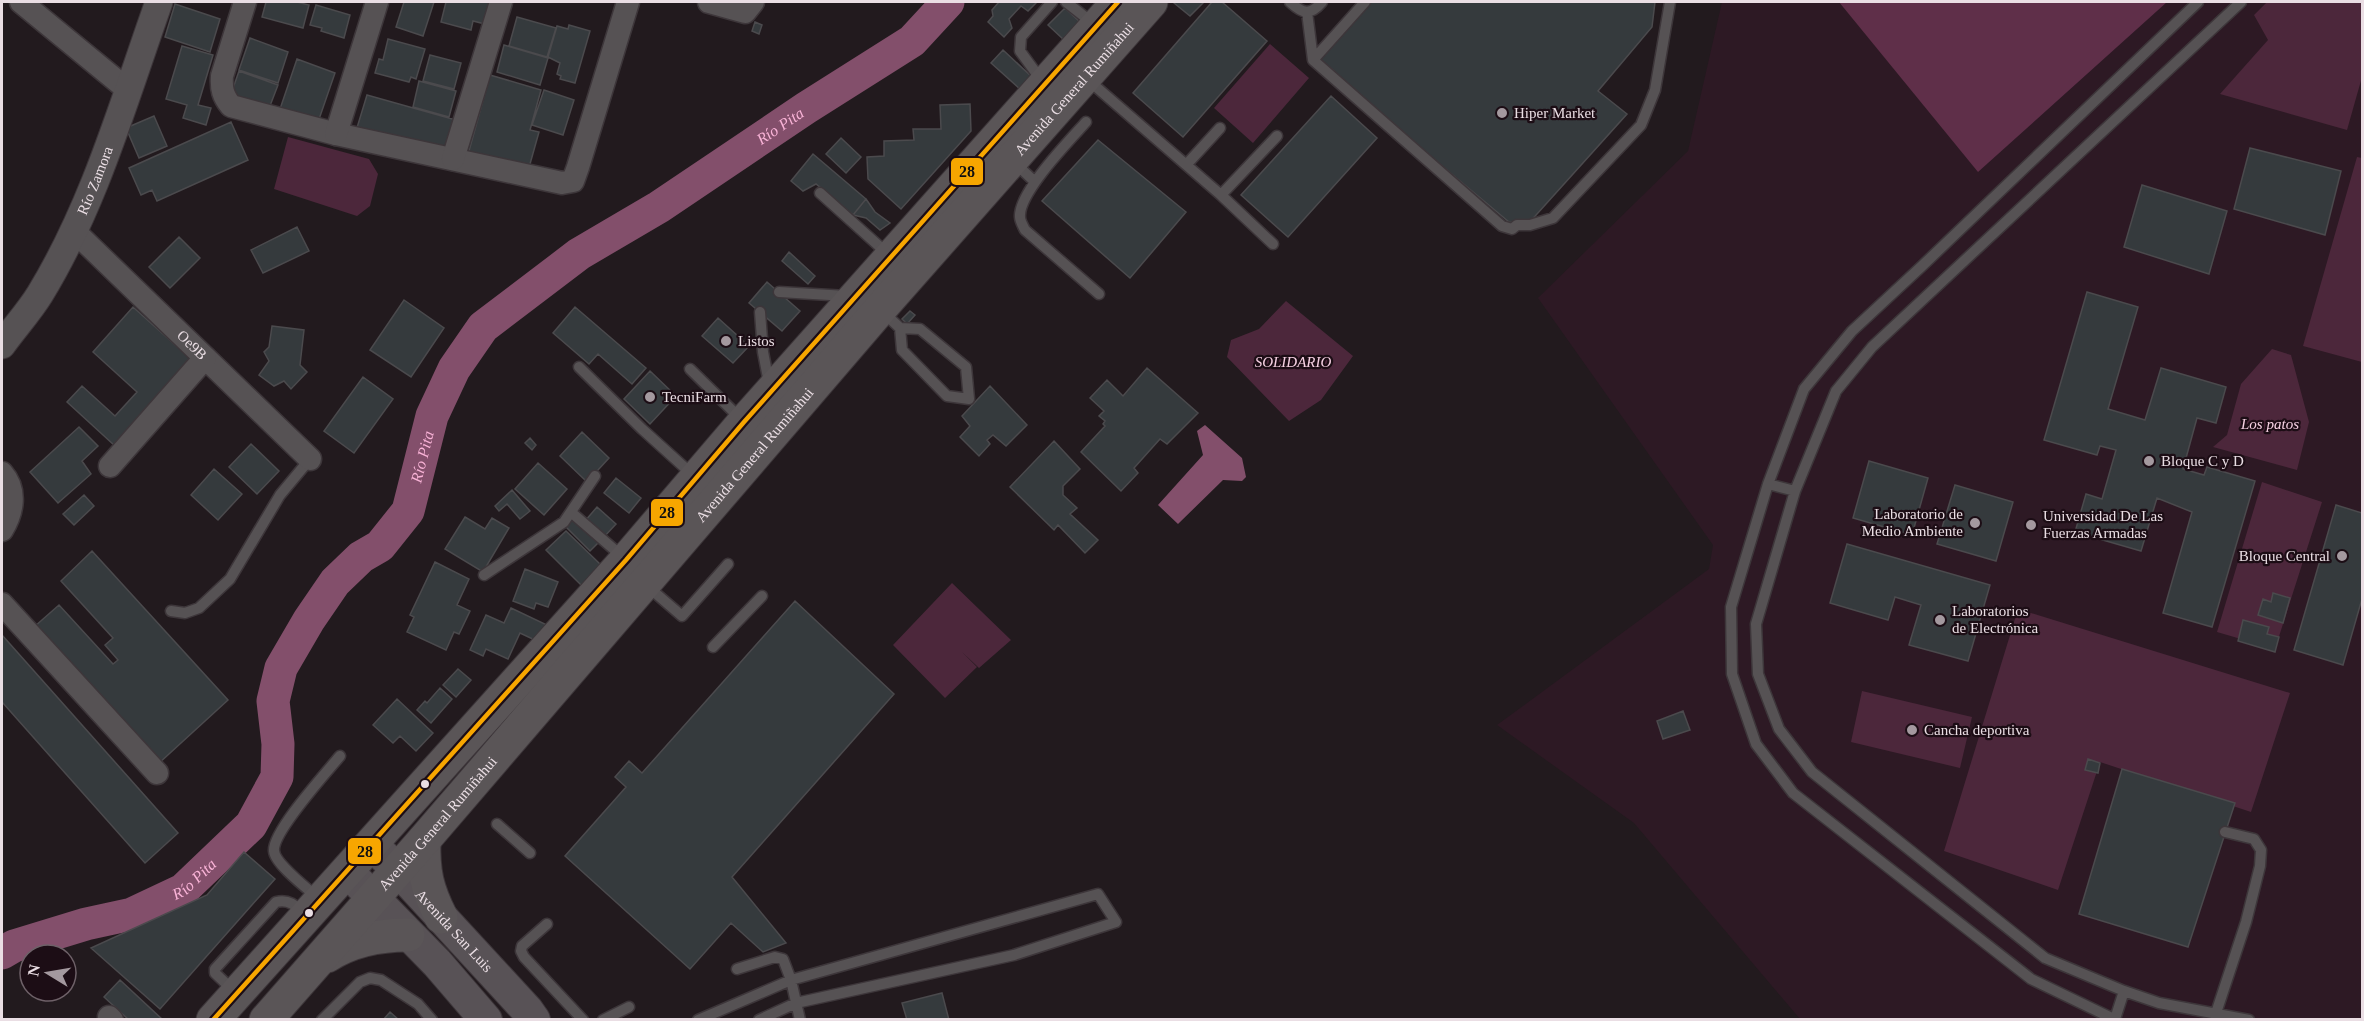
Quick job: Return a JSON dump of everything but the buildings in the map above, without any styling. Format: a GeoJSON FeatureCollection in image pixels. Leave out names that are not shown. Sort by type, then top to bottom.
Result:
{"type":"FeatureCollection","features":[{"type":"Feature","properties":{"kind":"highway","name":"Avenida General Rumiñahui"},"geometry":{"type":"LineString","coordinates":[[266,1020],[424,840],[635,572],[696,478],[771,393],[879,311],[892,257],[1118,2]]}},
{"type":"Feature","properties":{"kind":"highway","name":"Avenida General Rumiñahui"},"geometry":{"type":"LineString","coordinates":[[213,1020],[371,844],[635,572],[879,311],[1151,2]]}},
{"type":"Feature","properties":{"kind":"highway"},"geometry":{"type":"LineString","coordinates":[[424,840],[423,867],[429,893],[441,917]]}},
{"type":"Feature","properties":{"kind":"highway"},"geometry":{"type":"LineString","coordinates":[[318,961],[338,948],[361,940],[385,935],[408,935]]}},
{"type":"Feature","properties":{"kind":"main road","name":"Avenida San Luis"},"geometry":{"type":"LineString","coordinates":[[371,844],[398,870],[534,1020]]}},
{"type":"Feature","properties":{"kind":"main road"},"geometry":{"type":"LineString","coordinates":[[347,871],[437,963],[486,1020]]}},
{"type":"Feature","properties":{"kind":"street"},"geometry":{"type":"LineString","coordinates":[[21,2],[128,90]]}},
{"type":"Feature","properties":{"kind":"street","name":"Río Zamora"},"geometry":{"type":"LineString","coordinates":[[2,345],[39,295],[74,231],[97,178],[159,2]]}},
{"type":"Feature","properties":{"kind":"street"},"geometry":{"type":"LineString","coordinates":[[245,2],[222,76],[224,96],[231,106],[336,134],[562,183],[573,181],[628,2]]}},
{"type":"Feature","properties":{"kind":"street"},"geometry":{"type":"LineString","coordinates":[[336,134],[377,2]]}},
{"type":"Feature","properties":{"kind":"street"},"geometry":{"type":"LineString","coordinates":[[453,159],[501,2]]}},
{"type":"Feature","properties":{"kind":"street"},"geometry":{"type":"LineString","coordinates":[[708,2],[745,12],[753,2]]}},
{"type":"Feature","properties":{"kind":"street","name":"Oe9B"},"geometry":{"type":"LineString","coordinates":[[74,231],[310,459]]}},
{"type":"Feature","properties":{"kind":"street"},"geometry":{"type":"LineString","coordinates":[[110,466],[205,358]]}},
{"type":"Feature","properties":{"kind":"street"},"geometry":{"type":"LineString","coordinates":[[2,473],[9,482],[12,501],[2,530]]}},
{"type":"Feature","properties":{"kind":"street"},"geometry":{"type":"LineString","coordinates":[[2,604],[157,773]]}},
{"type":"Feature","properties":{"kind":"lane"},"geometry":{"type":"LineString","coordinates":[[1044,84],[1020,51],[1020,45],[1021,37],[1053,2]]}},
{"type":"Feature","properties":{"kind":"lane"},"geometry":{"type":"LineString","coordinates":[[1066,2],[1096,26]]}},
{"type":"Feature","properties":{"kind":"lane"},"geometry":{"type":"LineString","coordinates":[[1290,2],[1306,12],[1314,10],[1322,2]]}},
{"type":"Feature","properties":{"kind":"lane"},"geometry":{"type":"LineString","coordinates":[[1313,60],[1365,2]]}},
{"type":"Feature","properties":{"kind":"lane"},"geometry":{"type":"LineString","coordinates":[[1306,12],[1313,60],[1502,226],[1512,229],[1518,225],[1530,225],[1553,218],[1641,124],[1655,90],[1670,2]]}},
{"type":"Feature","properties":{"kind":"lane"},"geometry":{"type":"LineString","coordinates":[[2124,991],[2116,1019],[2031,979],[1793,793],[1756,744],[1732,674],[1731,608],[1768,484],[1804,388],[1852,331],[1922,267],[2198,2]]}},
{"type":"Feature","properties":{"kind":"lane"},"geometry":{"type":"LineString","coordinates":[[2241,2],[1872,347],[1836,391],[1795,491],[1756,624],[1758,674],[1779,729],[1812,772],[2044,958],[2159,1003],[2249,1020]]}},
{"type":"Feature","properties":{"kind":"lane"},"geometry":{"type":"LineString","coordinates":[[1085,77],[1187,164],[1273,244]]}},
{"type":"Feature","properties":{"kind":"lane"},"geometry":{"type":"LineString","coordinates":[[1086,122],[1035,182],[1021,205],[1020,219],[1025,230],[1099,294]]}},
{"type":"Feature","properties":{"kind":"lane"},"geometry":{"type":"LineString","coordinates":[[1187,164],[1220,128]]}},
{"type":"Feature","properties":{"kind":"lane"},"geometry":{"type":"LineString","coordinates":[[1221,195],[1277,136]]}},
{"type":"Feature","properties":{"kind":"lane"},"geometry":{"type":"LineString","coordinates":[[1011,160],[1035,182]]}},
{"type":"Feature","properties":{"kind":"lane"},"geometry":{"type":"LineString","coordinates":[[820,193],[892,257]]}},
{"type":"Feature","properties":{"kind":"lane"},"geometry":{"type":"LineString","coordinates":[[779,292],[879,311],[920,329],[966,367],[969,399],[947,396],[902,350],[879,311]]}},
{"type":"Feature","properties":{"kind":"lane"},"geometry":{"type":"LineString","coordinates":[[760,312],[763,352],[771,393]]}},
{"type":"Feature","properties":{"kind":"lane"},"geometry":{"type":"LineString","coordinates":[[579,367],[696,478]]}},
{"type":"Feature","properties":{"kind":"lane"},"geometry":{"type":"LineString","coordinates":[[690,369],[744,422]]}},
{"type":"Feature","properties":{"kind":"lane"},"geometry":{"type":"LineString","coordinates":[[171,611],[185,614],[200,608],[230,579],[280,495],[310,459]]}},
{"type":"Feature","properties":{"kind":"lane"},"geometry":{"type":"LineString","coordinates":[[484,574],[564,522],[595,476]]}},
{"type":"Feature","properties":{"kind":"lane"},"geometry":{"type":"LineString","coordinates":[[1768,484],[1795,491]]}},
{"type":"Feature","properties":{"kind":"lane"},"geometry":{"type":"LineString","coordinates":[[572,513],[682,615],[728,564]]}},
{"type":"Feature","properties":{"kind":"lane"},"geometry":{"type":"LineString","coordinates":[[713,647],[762,596]]}},
{"type":"Feature","properties":{"kind":"lane"},"geometry":{"type":"LineString","coordinates":[[314,908],[279,862],[274,852],[276,840],[300,803],[340,756]]}},
{"type":"Feature","properties":{"kind":"lane"},"geometry":{"type":"LineString","coordinates":[[497,824],[530,852]]}},
{"type":"Feature","properties":{"kind":"lane"},"geometry":{"type":"LineString","coordinates":[[2216,1013],[2246,922],[2260,866],[2260,850],[2253,839],[2225,832]]}},
{"type":"Feature","properties":{"kind":"lane"},"geometry":{"type":"LineString","coordinates":[[698,1020],[791,980],[1098,894],[1116,922],[1014,955],[796,1003],[759,1020]]}},
{"type":"Feature","properties":{"kind":"lane"},"geometry":{"type":"LineString","coordinates":[[547,924],[522,946],[521,951],[583,1020]]}},
{"type":"Feature","properties":{"kind":"lane"},"geometry":{"type":"LineString","coordinates":[[737,969],[775,957],[783,959],[791,980],[800,1020]]}},
{"type":"Feature","properties":{"kind":"lane"},"geometry":{"type":"LineString","coordinates":[[322,1020],[360,982],[370,978],[381,980],[418,1004],[432,1020]]}},
{"type":"Feature","properties":{"kind":"lane"},"geometry":{"type":"LineString","coordinates":[[603,1020],[629,1007]]}},
{"type":"Feature","properties":{"kind":"shaded area","name":"Universidad De Las Fuerzas Armadas"},"geometry":{"type":"Polygon","coordinates":[[[1722,2],[2362,2],[2362,1019],[1800,1019],[1634,823],[1497,725],[1709,569],[1713,545],[1538,298],[1688,151],[1722,2]]]}},
{"type":"Feature","properties":{"kind":"shaded area"},"geometry":{"type":"Polygon","coordinates":[[[1839,2],[2167,2],[1978,172],[1839,2]]]}},
{"type":"Feature","properties":{"kind":"shaded area"},"geometry":{"type":"Polygon","coordinates":[[[1205,425],[1242,458],[1246,477],[1242,481],[1223,480],[1178,524],[1158,505],[1203,455],[1197,431],[1205,425]]]}},
{"type":"Feature","properties":{"kind":"green space"},"geometry":{"type":"Polygon","coordinates":[[[2267,2],[2362,2],[2362,77],[2347,130],[2220,94],[2268,40],[2254,15],[2267,2]]]}},
{"type":"Feature","properties":{"kind":"green space"},"geometry":{"type":"Polygon","coordinates":[[[1270,44],[1309,78],[1253,143],[1214,108],[1270,44]]]}},
{"type":"Feature","properties":{"kind":"green space"},"geometry":{"type":"Polygon","coordinates":[[[288,137],[369,159],[378,174],[370,206],[357,216],[274,189],[288,137]]]}},
{"type":"Feature","properties":{"kind":"green space"},"geometry":{"type":"Polygon","coordinates":[[[2357,157],[2362,158],[2362,362],[2303,346],[2357,157]]]}},
{"type":"Feature","properties":{"kind":"green space","name":"SOLIDARIO"},"geometry":{"type":"Polygon","coordinates":[[[1286,301],[1353,356],[1321,400],[1289,421],[1227,357],[1231,340],[1259,329],[1286,301]]]}},
{"type":"Feature","properties":{"kind":"green space","name":"Los patos"},"geometry":{"type":"Polygon","coordinates":[[[2272,349],[2291,355],[2309,422],[2297,470],[2213,447],[2227,435],[2241,384],[2272,349]]]}},
{"type":"Feature","properties":{"kind":"green space"},"geometry":{"type":"Polygon","coordinates":[[[2262,482],[2322,502],[2275,649],[2217,632],[2262,482]]]}},
{"type":"Feature","properties":{"kind":"green space"},"geometry":{"type":"Polygon","coordinates":[[[952,583],[1011,640],[979,668],[962,652],[977,667],[945,698],[893,645],[952,583]]]}},
{"type":"Feature","properties":{"kind":"green space"},"geometry":{"type":"Polygon","coordinates":[[[2018,609],[2290,693],[2251,812],[2100,762],[2058,890],[1944,851],[2018,609]]]}},
{"type":"Feature","properties":{"kind":"green space","name":"Cancha deportiva"},"geometry":{"type":"Polygon","coordinates":[[[1862,691],[1972,717],[1960,768],[1851,742],[1862,691]]]}},
{"type":"Feature","properties":{"kind":"waterway","name":"Río Pita"},"geometry":{"type":"LineString","coordinates":[[2,953],[14,946],[86,924],[132,914],[183,890],[251,825],[277,777],[278,744],[273,701],[281,668],[309,620],[335,582],[361,557],[380,546],[408,511],[432,416],[454,369],[483,327],[579,254],[659,207],[806,108],[912,41],[948,2]]}},
{"type":"Feature","properties":{"kind":"transit line","name":"28"},"geometry":{"type":"LineString","coordinates":[[213,1020],[626,560],[744,422],[1118,2]]}},
{"type":"Feature","properties":{"kind":"place","name":"Hiper Market"},"geometry":{"type":"Point","coordinates":[1502,113]}},
{"type":"Feature","properties":{"kind":"place","name":"Listos"},"geometry":{"type":"Point","coordinates":[726,341]}},
{"type":"Feature","properties":{"kind":"place","name":"TecniFarm"},"geometry":{"type":"Point","coordinates":[650,397]}},
{"type":"Feature","properties":{"kind":"place","name":"Bloque C y D"},"geometry":{"type":"Point","coordinates":[2149,461]}},
{"type":"Feature","properties":{"kind":"place","name":"Laboratorio de Medio Ambiente"},"geometry":{"type":"Point","coordinates":[1975,523]}},
{"type":"Feature","properties":{"kind":"place","name":"Universidad De Las Fuerzas Armadas"},"geometry":{"type":"Point","coordinates":[2031,525]}},
{"type":"Feature","properties":{"kind":"place","name":"Bloque Central"},"geometry":{"type":"Point","coordinates":[2342,556]}},
{"type":"Feature","properties":{"kind":"place","name":"Laboratorios de Electrónica"},"geometry":{"type":"Point","coordinates":[1940,620]}},
{"type":"Feature","properties":{"kind":"place","name":"Cancha deportiva"},"geometry":{"type":"Point","coordinates":[1912,730]}}]}
